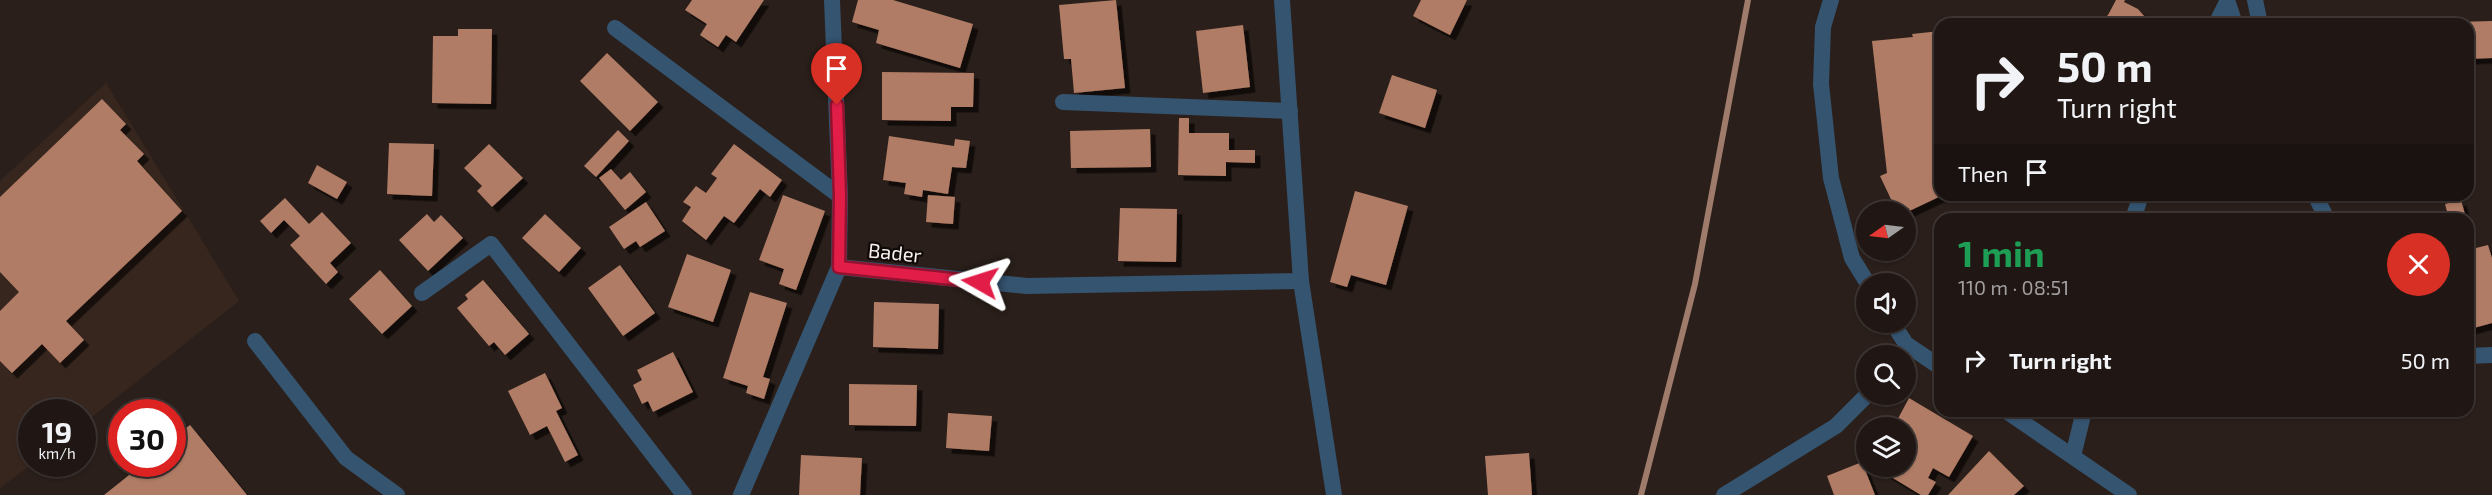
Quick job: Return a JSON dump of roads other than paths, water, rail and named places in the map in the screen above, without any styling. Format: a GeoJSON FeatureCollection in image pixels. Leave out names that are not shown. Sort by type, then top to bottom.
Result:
{"type":"FeatureCollection","features":[{"type":"Feature","properties":{"kind":"street"},"geometry":{"type":"LineString","coordinates":[[832,0],[840,196],[839,267]]}},
{"type":"Feature","properties":{"kind":"street"},"geometry":{"type":"LineString","coordinates":[[1282,0],[1301,281],[1334,495]]}},
{"type":"Feature","properties":{"kind":"street"},"geometry":{"type":"LineString","coordinates":[[1831,0],[1823,27],[1821,84],[1831,178],[1852,258],[1861,273]]}},
{"type":"Feature","properties":{"kind":"street"},"geometry":{"type":"LineString","coordinates":[[2255,0],[2259,18]]}},
{"type":"Feature","properties":{"kind":"street"},"geometry":{"type":"LineString","coordinates":[[2219,18],[2227,1]]}},
{"type":"Feature","properties":{"kind":"street"},"geometry":{"type":"LineString","coordinates":[[2227,1],[2233,18]]}},
{"type":"Feature","properties":{"kind":"street"},"geometry":{"type":"LineString","coordinates":[[615,28],[840,196]]}},
{"type":"Feature","properties":{"kind":"street"},"geometry":{"type":"LineString","coordinates":[[1064,102],[1290,111]]}},
{"type":"Feature","properties":{"kind":"street"},"geometry":{"type":"LineString","coordinates":[[422,293],[491,244],[684,495]]}},
{"type":"Feature","properties":{"kind":"street","name":"Bader"},"geometry":{"type":"LineString","coordinates":[[741,495],[839,267],[1027,286],[1301,281]]}},
{"type":"Feature","properties":{"kind":"street"},"geometry":{"type":"LineString","coordinates":[[255,341],[346,458],[397,495]]}},
{"type":"Feature","properties":{"kind":"street"},"geometry":{"type":"LineString","coordinates":[[2474,356],[2492,355]]}},
{"type":"Feature","properties":{"kind":"street"},"geometry":{"type":"LineString","coordinates":[[1916,356],[1934,364]]}},
{"type":"Feature","properties":{"kind":"street"},"geometry":{"type":"LineString","coordinates":[[1724,495],[1836,426],[1857,405]]}},
{"type":"Feature","properties":{"kind":"street"},"geometry":{"type":"LineString","coordinates":[[2015,417],[2129,495]]}},
{"type":"Feature","properties":{"kind":"street"},"geometry":{"type":"LineString","coordinates":[[2073,456],[2083,417]]}},
{"type":"Feature","properties":{"kind":"waterway"},"geometry":{"type":"LineString","coordinates":[[1641,495],[1695,284],[1748,0]]}}]}
